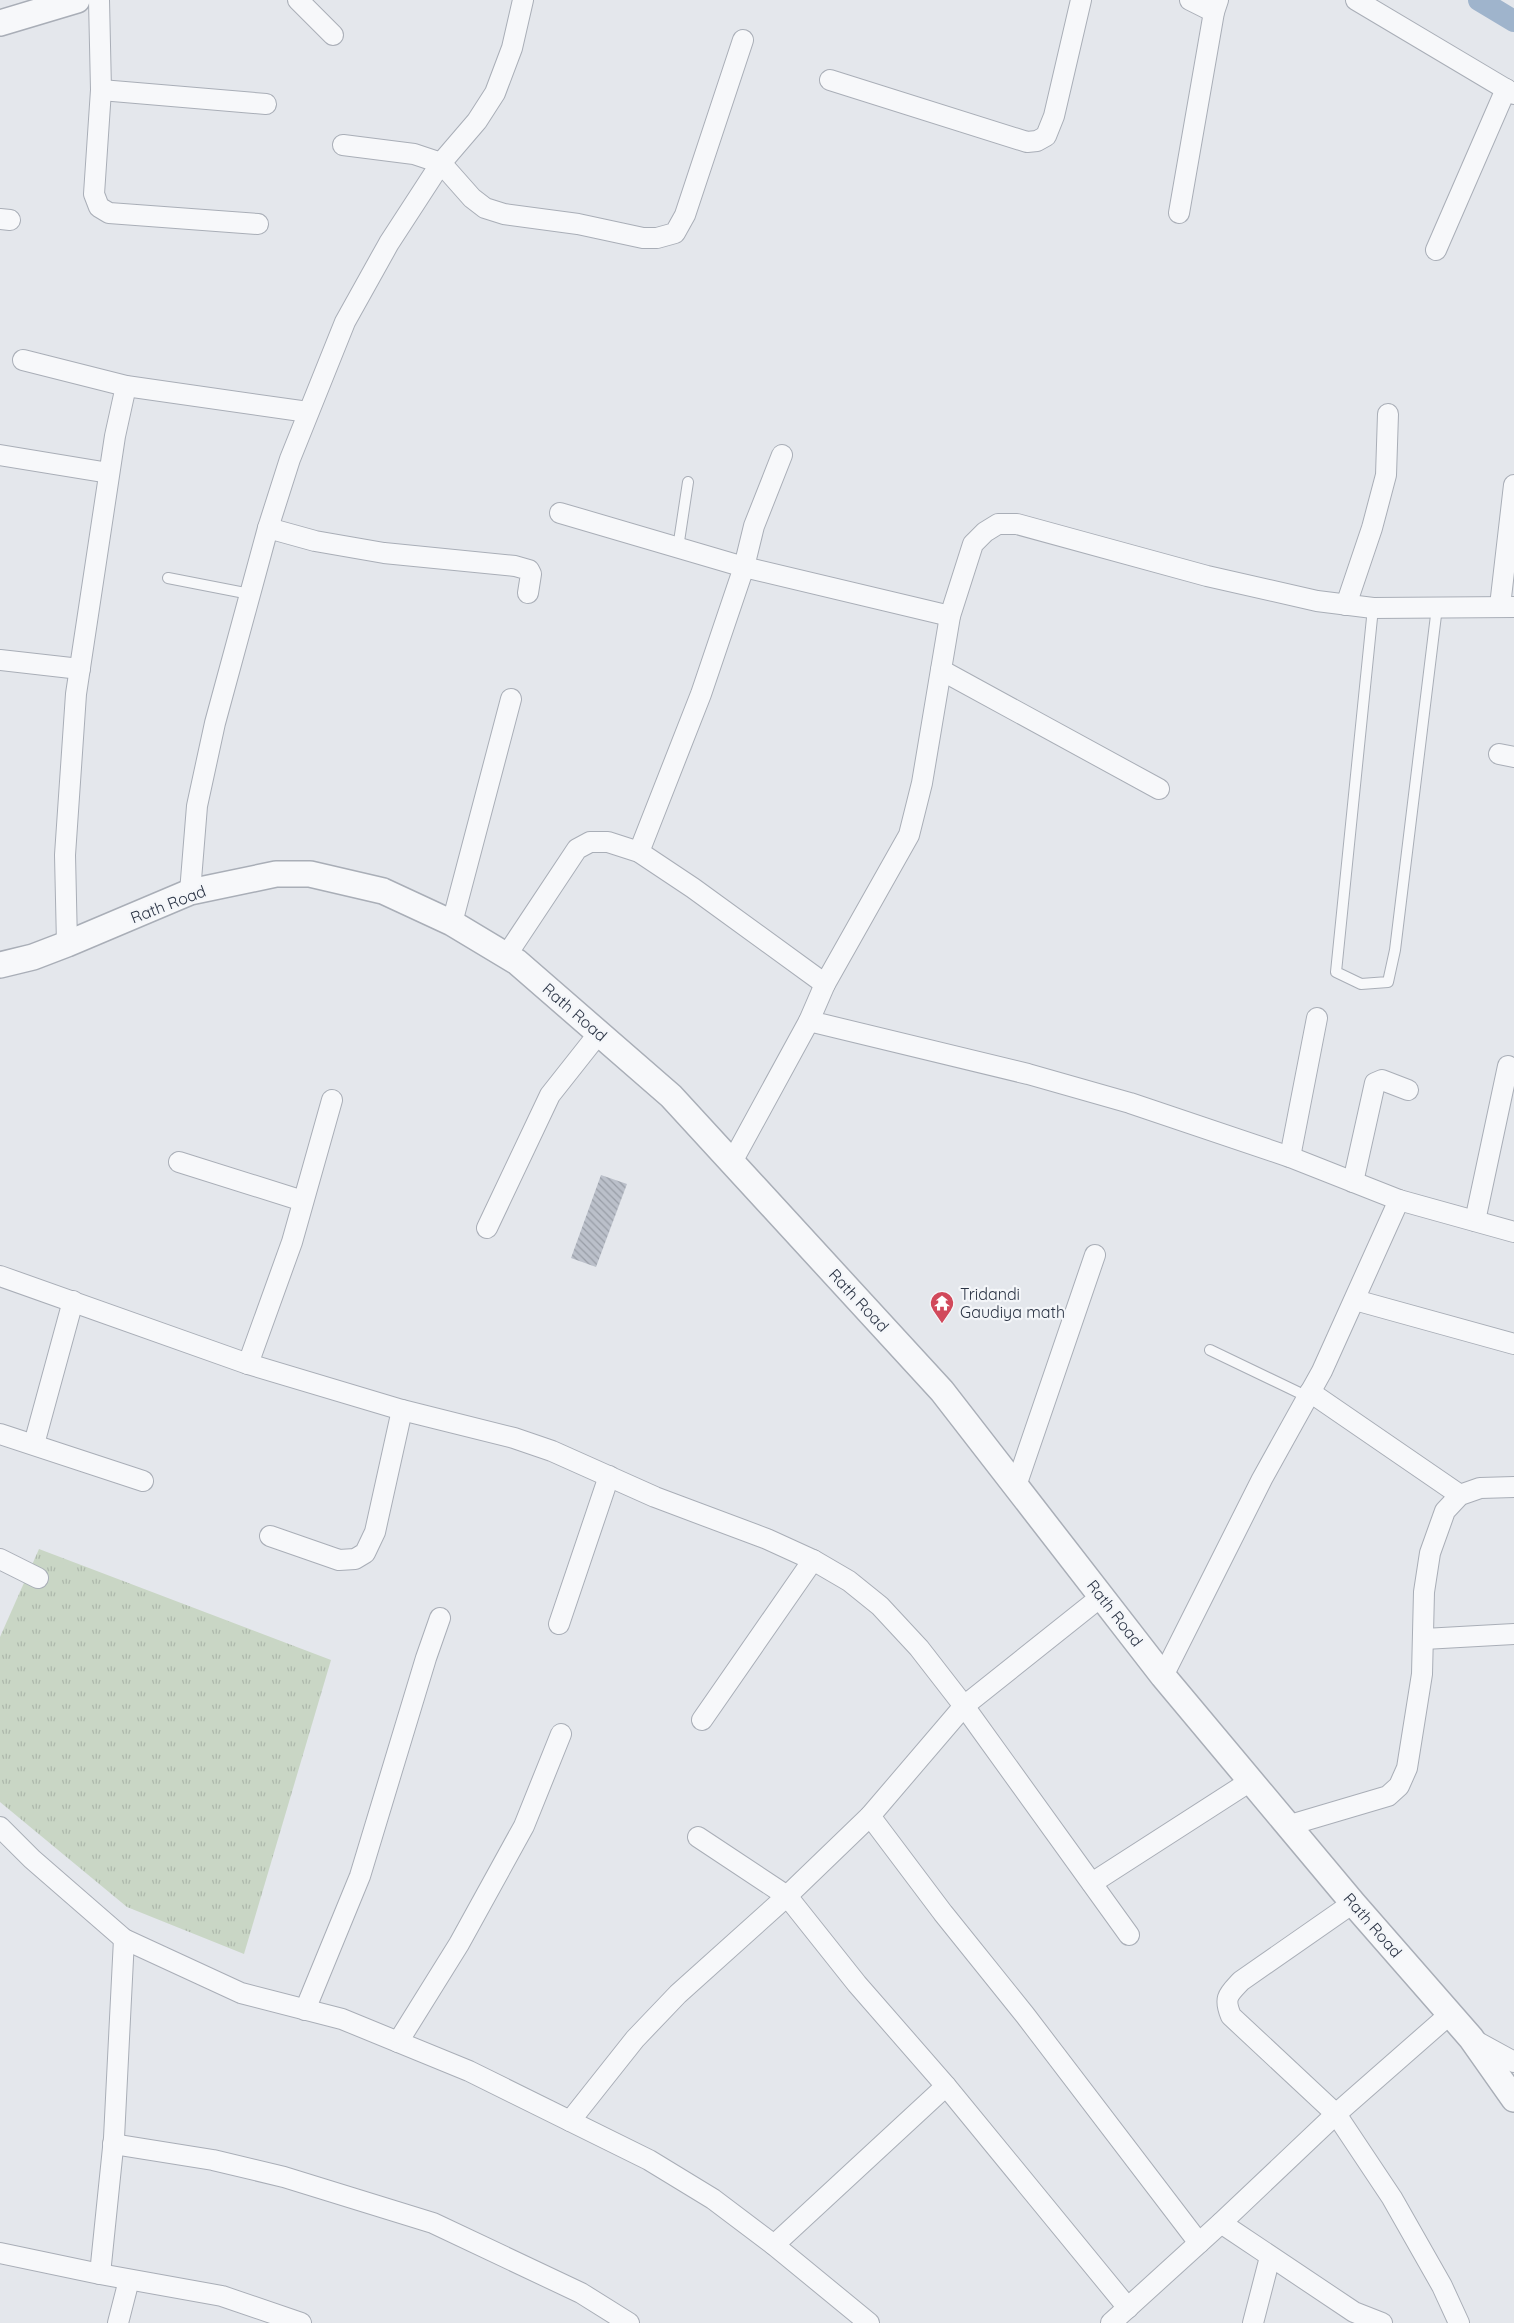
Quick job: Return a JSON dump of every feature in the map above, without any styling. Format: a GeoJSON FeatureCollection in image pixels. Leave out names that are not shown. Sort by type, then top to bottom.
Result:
{"type":"FeatureCollection","features":[{"type":"Feature","properties":{"kind":"street"},"geometry":{"type":"LineString","coordinates":[[0,23],[77,0]]}},
{"type":"Feature","properties":{"kind":"street"},"geometry":{"type":"LineString","coordinates":[[99,0],[101,90],[94,194],[99,207],[109,213],[258,224]]}},
{"type":"Feature","properties":{"kind":"street"},"geometry":{"type":"LineString","coordinates":[[298,0],[333,35]]}},
{"type":"Feature","properties":{"kind":"street"},"geometry":{"type":"LineString","coordinates":[[190,892],[197,806],[215,723],[268,528],[290,459],[345,322],[389,243],[441,163],[477,121],[495,93],[512,48],[523,0]]}},
{"type":"Feature","properties":{"kind":"street"},"geometry":{"type":"LineString","coordinates":[[830,80],[1027,142],[1037,141],[1046,136],[1054,116],[1082,0]]}},
{"type":"Feature","properties":{"kind":"street"},"geometry":{"type":"LineString","coordinates":[[1178,213],[1216,6],[1190,0]]}},
{"type":"Feature","properties":{"kind":"street"},"geometry":{"type":"LineString","coordinates":[[1356,0],[1510,91],[1436,250]]}},
{"type":"Feature","properties":{"kind":"street"},"geometry":{"type":"LineString","coordinates":[[343,145],[414,154],[441,163],[472,198],[485,208],[504,214],[578,224],[642,238],[657,238],[675,233],[685,215],[743,40]]}},
{"type":"Feature","properties":{"kind":"street"},"geometry":{"type":"LineString","coordinates":[[101,90],[266,104]]}},
{"type":"Feature","properties":{"kind":"street"},"geometry":{"type":"LineString","coordinates":[[23,360],[126,386],[308,412]]}},
{"type":"Feature","properties":{"kind":"street"},"geometry":{"type":"LineString","coordinates":[[67,944],[64,855],[76,694],[109,474],[126,386]]}},
{"type":"Feature","properties":{"kind":"street"},"geometry":{"type":"LineString","coordinates":[[1346,604],[1372,528],[1386,475],[1388,414]]}},
{"type":"Feature","properties":{"kind":"street"},"geometry":{"type":"LineString","coordinates":[[0,455],[109,474]]}},
{"type":"Feature","properties":{"kind":"street"},"geometry":{"type":"LineString","coordinates":[[639,852],[701,694],[744,567],[754,526],[782,455]]}},
{"type":"Feature","properties":{"kind":"street"},"geometry":{"type":"LineString","coordinates":[[732,1162],[809,1022],[825,984],[909,835],[922,783],[950,616],[973,544],[985,532],[998,524],[1016,524],[1207,576],[1317,601],[1373,608],[1507,606],[1514,484]]}},
{"type":"Feature","properties":{"kind":"street"},"geometry":{"type":"LineString","coordinates":[[560,513],[744,567],[950,616]]}},
{"type":"Feature","properties":{"kind":"street"},"geometry":{"type":"LineString","coordinates":[[268,528],[315,541],[384,553],[515,566],[529,570],[531,574],[528,593]]}},
{"type":"Feature","properties":{"kind":"street"},"geometry":{"type":"LineString","coordinates":[[0,660],[80,669]]}},
{"type":"Feature","properties":{"kind":"street"},"geometry":{"type":"LineString","coordinates":[[941,670],[1159,790]]}},
{"type":"Feature","properties":{"kind":"street"},"geometry":{"type":"LineString","coordinates":[[452,923],[511,699]]}},
{"type":"Feature","properties":{"kind":"street"},"geometry":{"type":"LineString","coordinates":[[506,956],[578,849],[590,842],[608,842],[639,852],[693,888],[825,984]]}},
{"type":"Feature","properties":{"kind":"street","name":"Rath Road"},"geometry":{"type":"LineString","coordinates":[[0,965],[33,957],[67,944],[190,892],[276,874],[310,874],[383,891],[452,923],[517,962],[671,1096],[942,1390],[1164,1676],[1290,1824],[1353,1903],[1471,2038],[1514,2099]]}},
{"type":"Feature","properties":{"kind":"street"},"geometry":{"type":"LineString","coordinates":[[1290,1157],[1318,1018]]}},
{"type":"Feature","properties":{"kind":"street"},"geometry":{"type":"LineString","coordinates":[[809,1022],[1028,1074],[1112,1098],[1290,1157],[1399,1200],[1514,1232]]}},
{"type":"Feature","properties":{"kind":"street"},"geometry":{"type":"LineString","coordinates":[[487,1228],[550,1095],[599,1033]]}},
{"type":"Feature","properties":{"kind":"street"},"geometry":{"type":"LineString","coordinates":[[1475,1221],[1508,1066]]}},
{"type":"Feature","properties":{"kind":"street"},"geometry":{"type":"LineString","coordinates":[[1353,1182],[1375,1083],[1382,1080],[1408,1090]]}},
{"type":"Feature","properties":{"kind":"street"},"geometry":{"type":"LineString","coordinates":[[248,1364],[292,1242],[332,1100]]}},
{"type":"Feature","properties":{"kind":"street"},"geometry":{"type":"LineString","coordinates":[[180,1162],[303,1201]]}},
{"type":"Feature","properties":{"kind":"street"},"geometry":{"type":"LineString","coordinates":[[1164,1676],[1262,1479],[1309,1395],[1355,1300],[1399,1200]]}},
{"type":"Feature","properties":{"kind":"street"},"geometry":{"type":"LineString","coordinates":[[1016,1486],[1096,1255]]}},
{"type":"Feature","properties":{"kind":"street"},"geometry":{"type":"LineString","coordinates":[[0,1276],[248,1364],[402,1410],[514,1438],[552,1451],[655,1497],[767,1539],[813,1560],[849,1581],[880,1606],[919,1648],[964,1706],[1129,1935]]}},
{"type":"Feature","properties":{"kind":"street"},"geometry":{"type":"LineString","coordinates":[[1355,1300],[1514,1344]]}},
{"type":"Feature","properties":{"kind":"street"},"geometry":{"type":"LineString","coordinates":[[34,1444],[73,1301]]}},
{"type":"Feature","properties":{"kind":"street"},"geometry":{"type":"LineString","coordinates":[[1309,1395],[1460,1495]]}},
{"type":"Feature","properties":{"kind":"street"},"geometry":{"type":"LineString","coordinates":[[270,1536],[339,1560],[355,1559],[365,1552],[375,1532],[402,1410]]}},
{"type":"Feature","properties":{"kind":"street"},"geometry":{"type":"LineString","coordinates":[[0,1434],[143,1480]]}},
{"type":"Feature","properties":{"kind":"street"},"geometry":{"type":"LineString","coordinates":[[559,1624],[609,1476]]}},
{"type":"Feature","properties":{"kind":"street"},"geometry":{"type":"LineString","coordinates":[[1290,1824],[1388,1796],[1399,1786],[1407,1768],[1422,1674],[1424,1592],[1430,1553],[1445,1511],[1460,1495],[1480,1488],[1514,1487]]}},
{"type":"Feature","properties":{"kind":"street"},"geometry":{"type":"LineString","coordinates":[[0,1559],[38,1578]]}},
{"type":"Feature","properties":{"kind":"street"},"geometry":{"type":"LineString","coordinates":[[702,1720],[813,1560]]}},
{"type":"Feature","properties":{"kind":"street"},"geometry":{"type":"LineString","coordinates":[[570,2121],[635,2039],[678,1994],[786,1896],[870,1816],[964,1706],[1102,1596]]}},
{"type":"Feature","properties":{"kind":"street"},"geometry":{"type":"LineString","coordinates":[[305,2010],[360,1876],[426,1658],[440,1618]]}},
{"type":"Feature","properties":{"kind":"street"},"geometry":{"type":"LineString","coordinates":[[1424,1639],[1514,1634]]}},
{"type":"Feature","properties":{"kind":"street"},"geometry":{"type":"LineString","coordinates":[[398,2042],[459,1944],[524,1826],[561,1734]]}},
{"type":"Feature","properties":{"kind":"street"},"geometry":{"type":"LineString","coordinates":[[1092,1883],[1252,1780]]}},
{"type":"Feature","properties":{"kind":"street"},"geometry":{"type":"LineString","coordinates":[[870,1816],[943,1914],[1025,2015],[1199,2243]]}},
{"type":"Feature","properties":{"kind":"street"},"geometry":{"type":"LineString","coordinates":[[0,1827],[32,1860],[124,1939],[241,1993],[342,2019],[469,2071],[649,2160],[713,2199],[774,2245],[865,2322]]}},
{"type":"Feature","properties":{"kind":"street"},"geometry":{"type":"LineString","coordinates":[[698,1837],[786,1896],[857,1984],[946,2086],[1128,2308]]}},
{"type":"Feature","properties":{"kind":"street"},"geometry":{"type":"LineString","coordinates":[[1353,1903],[1241,1981],[1227,1996],[1226,2005],[1230,2016],[1336,2114],[1392,2198],[1442,2286],[1459,2323]]}},
{"type":"Feature","properties":{"kind":"street"},"geometry":{"type":"LineString","coordinates":[[100,2274],[114,2144],[124,1939]]}},
{"type":"Feature","properties":{"kind":"street"},"geometry":{"type":"LineString","coordinates":[[1111,2323],[1221,2223],[1336,2114],[1450,2014]]}},
{"type":"Feature","properties":{"kind":"street"},"geometry":{"type":"LineString","coordinates":[[1471,2038],[1514,2062]]}},
{"type":"Feature","properties":{"kind":"street"},"geometry":{"type":"LineString","coordinates":[[774,2245],[946,2086]]}},
{"type":"Feature","properties":{"kind":"street"},"geometry":{"type":"LineString","coordinates":[[114,2144],[213,2160],[284,2177],[433,2223],[581,2293],[628,2323]]}},
{"type":"Feature","properties":{"kind":"street"},"geometry":{"type":"LineString","coordinates":[[1221,2223],[1354,2312],[1382,2323]]}},
{"type":"Feature","properties":{"kind":"street"},"geometry":{"type":"LineString","coordinates":[[0,2253],[129,2280],[222,2296],[301,2323]]}},
{"type":"Feature","properties":{"kind":"street"},"geometry":{"type":"LineString","coordinates":[[1252,2323],[1270,2257]]}},
{"type":"Feature","properties":{"kind":"street"},"geometry":{"type":"LineString","coordinates":[[118,2323],[129,2280]]}},
{"type":"Feature","properties":{"kind":"lane"},"geometry":{"type":"LineString","coordinates":[[678,548],[688,482]]}},
{"type":"Feature","properties":{"kind":"lane"},"geometry":{"type":"LineString","coordinates":[[168,578],[250,594]]}},
{"type":"Feature","properties":{"kind":"lane"},"geometry":{"type":"LineString","coordinates":[[1373,608],[1336,972],[1361,984],[1388,982],[1392,966],[1437,607]]}},
{"type":"Feature","properties":{"kind":"lane"},"geometry":{"type":"LineString","coordinates":[[1210,1350],[1309,1395]]}},
{"type":"Feature","properties":{"kind":"green space"},"geometry":{"type":"Polygon","coordinates":[[[39,1549],[331,1660],[244,1954],[127,1907],[0,1802],[0,1637],[39,1549]]]}},
{"type":"Feature","properties":{"kind":"building"},"geometry":{"type":"Polygon","coordinates":[[[601,1175],[627,1184],[596,1267],[571,1258],[601,1175]]]}},
{"type":"Feature","properties":{"kind":"waterway"},"geometry":{"type":"LineString","coordinates":[[1479,0],[1514,21]]}},
{"type":"Feature","properties":{"kind":"place","name":"Tridandi Gaudiya math"},"geometry":{"type":"Point","coordinates":[942,1324]}}]}
